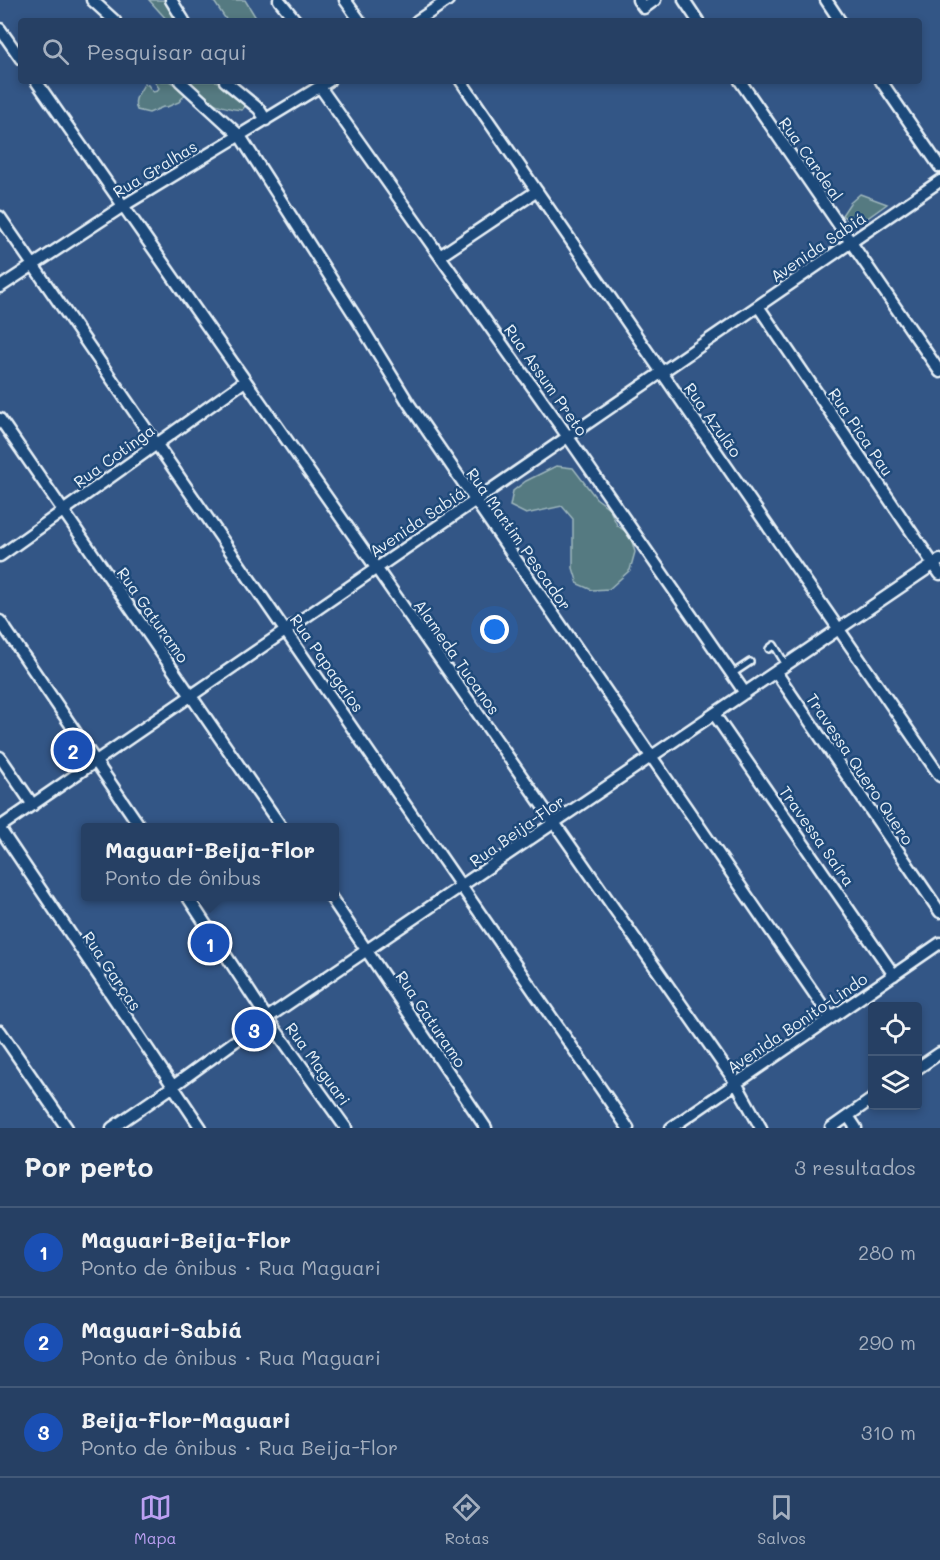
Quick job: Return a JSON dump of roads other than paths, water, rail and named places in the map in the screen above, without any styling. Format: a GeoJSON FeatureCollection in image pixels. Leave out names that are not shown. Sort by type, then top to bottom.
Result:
{"type":"FeatureCollection","features":[{"type":"Feature","properties":{"kind":"street"},"geometry":{"type":"LineString","coordinates":[[92,0],[112,18]]}},
{"type":"Feature","properties":{"kind":"street"},"geometry":{"type":"LineString","coordinates":[[171,0],[182,18]]}},
{"type":"Feature","properties":{"kind":"street"},"geometry":{"type":"LineString","coordinates":[[279,0],[294,18]]}},
{"type":"Feature","properties":{"kind":"street"},"geometry":{"type":"LineString","coordinates":[[345,0],[358,18]]}},
{"type":"Feature","properties":{"kind":"street"},"geometry":{"type":"LineString","coordinates":[[423,18],[448,0]]}},
{"type":"Feature","properties":{"kind":"street"},"geometry":{"type":"LineString","coordinates":[[641,4],[656,0]]}},
{"type":"Feature","properties":{"kind":"street"},"geometry":{"type":"LineString","coordinates":[[684,0],[696,18]]}},
{"type":"Feature","properties":{"kind":"street"},"geometry":{"type":"LineString","coordinates":[[826,0],[838,18]]}},
{"type":"Feature","properties":{"kind":"street"},"geometry":{"type":"LineString","coordinates":[[0,29],[18,55]]}},
{"type":"Feature","properties":{"kind":"street","name":"Alameda Tucanos"},"geometry":{"type":"LineString","coordinates":[[38,84],[736,1083],[761,1128]]}},
{"type":"Feature","properties":{"kind":"street","name":"Rua Martim Pescador"},"geometry":{"type":"LineString","coordinates":[[183,84],[240,136],[409,404],[831,1018]]}},
{"type":"Feature","properties":{"kind":"street"},"geometry":{"type":"LineString","coordinates":[[229,84],[259,109],[266,120]]}},
{"type":"Feature","properties":{"kind":"street","name":"Rua Gralhas"},"geometry":{"type":"LineString","coordinates":[[0,287],[123,206],[325,84]]}},
{"type":"Feature","properties":{"kind":"street","name":"Rua Assum Preto"},"geometry":{"type":"LineString","coordinates":[[325,84],[440,256],[745,693]]}},
{"type":"Feature","properties":{"kind":"street","name":"Rua Azulão"},"geometry":{"type":"LineString","coordinates":[[463,84],[940,776]]}},
{"type":"Feature","properties":{"kind":"street","name":"Rua Cardeal"},"geometry":{"type":"LineString","coordinates":[[742,84],[940,372]]}},
{"type":"Feature","properties":{"kind":"street"},"geometry":{"type":"LineString","coordinates":[[883,84],[940,167]]}},
{"type":"Feature","properties":{"kind":"street","name":"Avenida Sabiá"},"geometry":{"type":"LineString","coordinates":[[0,828],[940,181]]}},
{"type":"Feature","properties":{"kind":"street"},"geometry":{"type":"LineString","coordinates":[[440,256],[537,191]]}},
{"type":"Feature","properties":{"kind":"street","name":"Rua Papagaios"},"geometry":{"type":"LineString","coordinates":[[0,217],[628,1128]]}},
{"type":"Feature","properties":{"kind":"street","name":"Rua Pica Pau"},"geometry":{"type":"LineString","coordinates":[[758,306],[938,566]]}},
{"type":"Feature","properties":{"kind":"street","name":"Rua Cotinga"},"geometry":{"type":"LineString","coordinates":[[0,556],[245,381]]}},
{"type":"Feature","properties":{"kind":"street","name":"Rua Gaturamo"},"geometry":{"type":"LineString","coordinates":[[0,419],[279,823]]}},
{"type":"Feature","properties":{"kind":"street","name":"Rua Beija-Flor"},"geometry":{"type":"LineString","coordinates":[[112,1128],[267,1018],[839,629],[938,566]]}},
{"type":"Feature","properties":{"kind":"street"},"geometry":{"type":"LineString","coordinates":[[0,621],[138,823]]}},
{"type":"Feature","properties":{"kind":"street","name":"Travessa Quero Quero"},"geometry":{"type":"LineString","coordinates":[[776,672],[940,912]]}},
{"type":"Feature","properties":{"kind":"street","name":"Travessa Saíra"},"geometry":{"type":"LineString","coordinates":[[714,714],[894,975]]}},
{"type":"Feature","properties":{"kind":"street"},"geometry":{"type":"LineString","coordinates":[[0,757],[33,805]]}},
{"type":"Feature","properties":{"kind":"street","name":"Rua Garças"},"geometry":{"type":"LineString","coordinates":[[0,828],[201,1128]]}},
{"type":"Feature","properties":{"kind":"street","name":"Rua Maguari"},"geometry":{"type":"LineString","coordinates":[[190,901],[267,1018],[346,1128]]}},
{"type":"Feature","properties":{"kind":"street","name":"Rua Gaturamo"},"geometry":{"type":"LineString","coordinates":[[333,901],[486,1128]]}},
{"type":"Feature","properties":{"kind":"street","name":"Avenida Bonito-Lindo"},"geometry":{"type":"LineString","coordinates":[[671,1128],[940,943]]}},
{"type":"Feature","properties":{"kind":"street"},"geometry":{"type":"LineString","coordinates":[[0,1031],[67,1128]]}},
{"type":"Feature","properties":{"kind":"street"},"geometry":{"type":"LineString","coordinates":[[922,1065],[940,1053]]}},
{"type":"Feature","properties":{"kind":"street"},"geometry":{"type":"LineString","coordinates":[[831,1128],[868,1102]]}},
{"type":"Feature","properties":{"kind":"street"},"geometry":{"type":"LineString","coordinates":[[848,1116],[855,1128]]}},
{"type":"Feature","properties":{"kind":"lane"},"geometry":{"type":"LineString","coordinates":[[769,649],[774,645],[786,665]]}},
{"type":"Feature","properties":{"kind":"lane"},"geometry":{"type":"LineString","coordinates":[[732,674],[750,662]]}},
{"type":"Feature","properties":{"kind":"place","name":"Maguari-Sabiá"},"geometry":{"type":"Point","coordinates":[73,750]}},
{"type":"Feature","properties":{"kind":"place","name":"Maguari-Beija-Flor"},"geometry":{"type":"Point","coordinates":[210,943]}},
{"type":"Feature","properties":{"kind":"place","name":"Beija-Flor-Maguari"},"geometry":{"type":"Point","coordinates":[254,1029]}}]}
